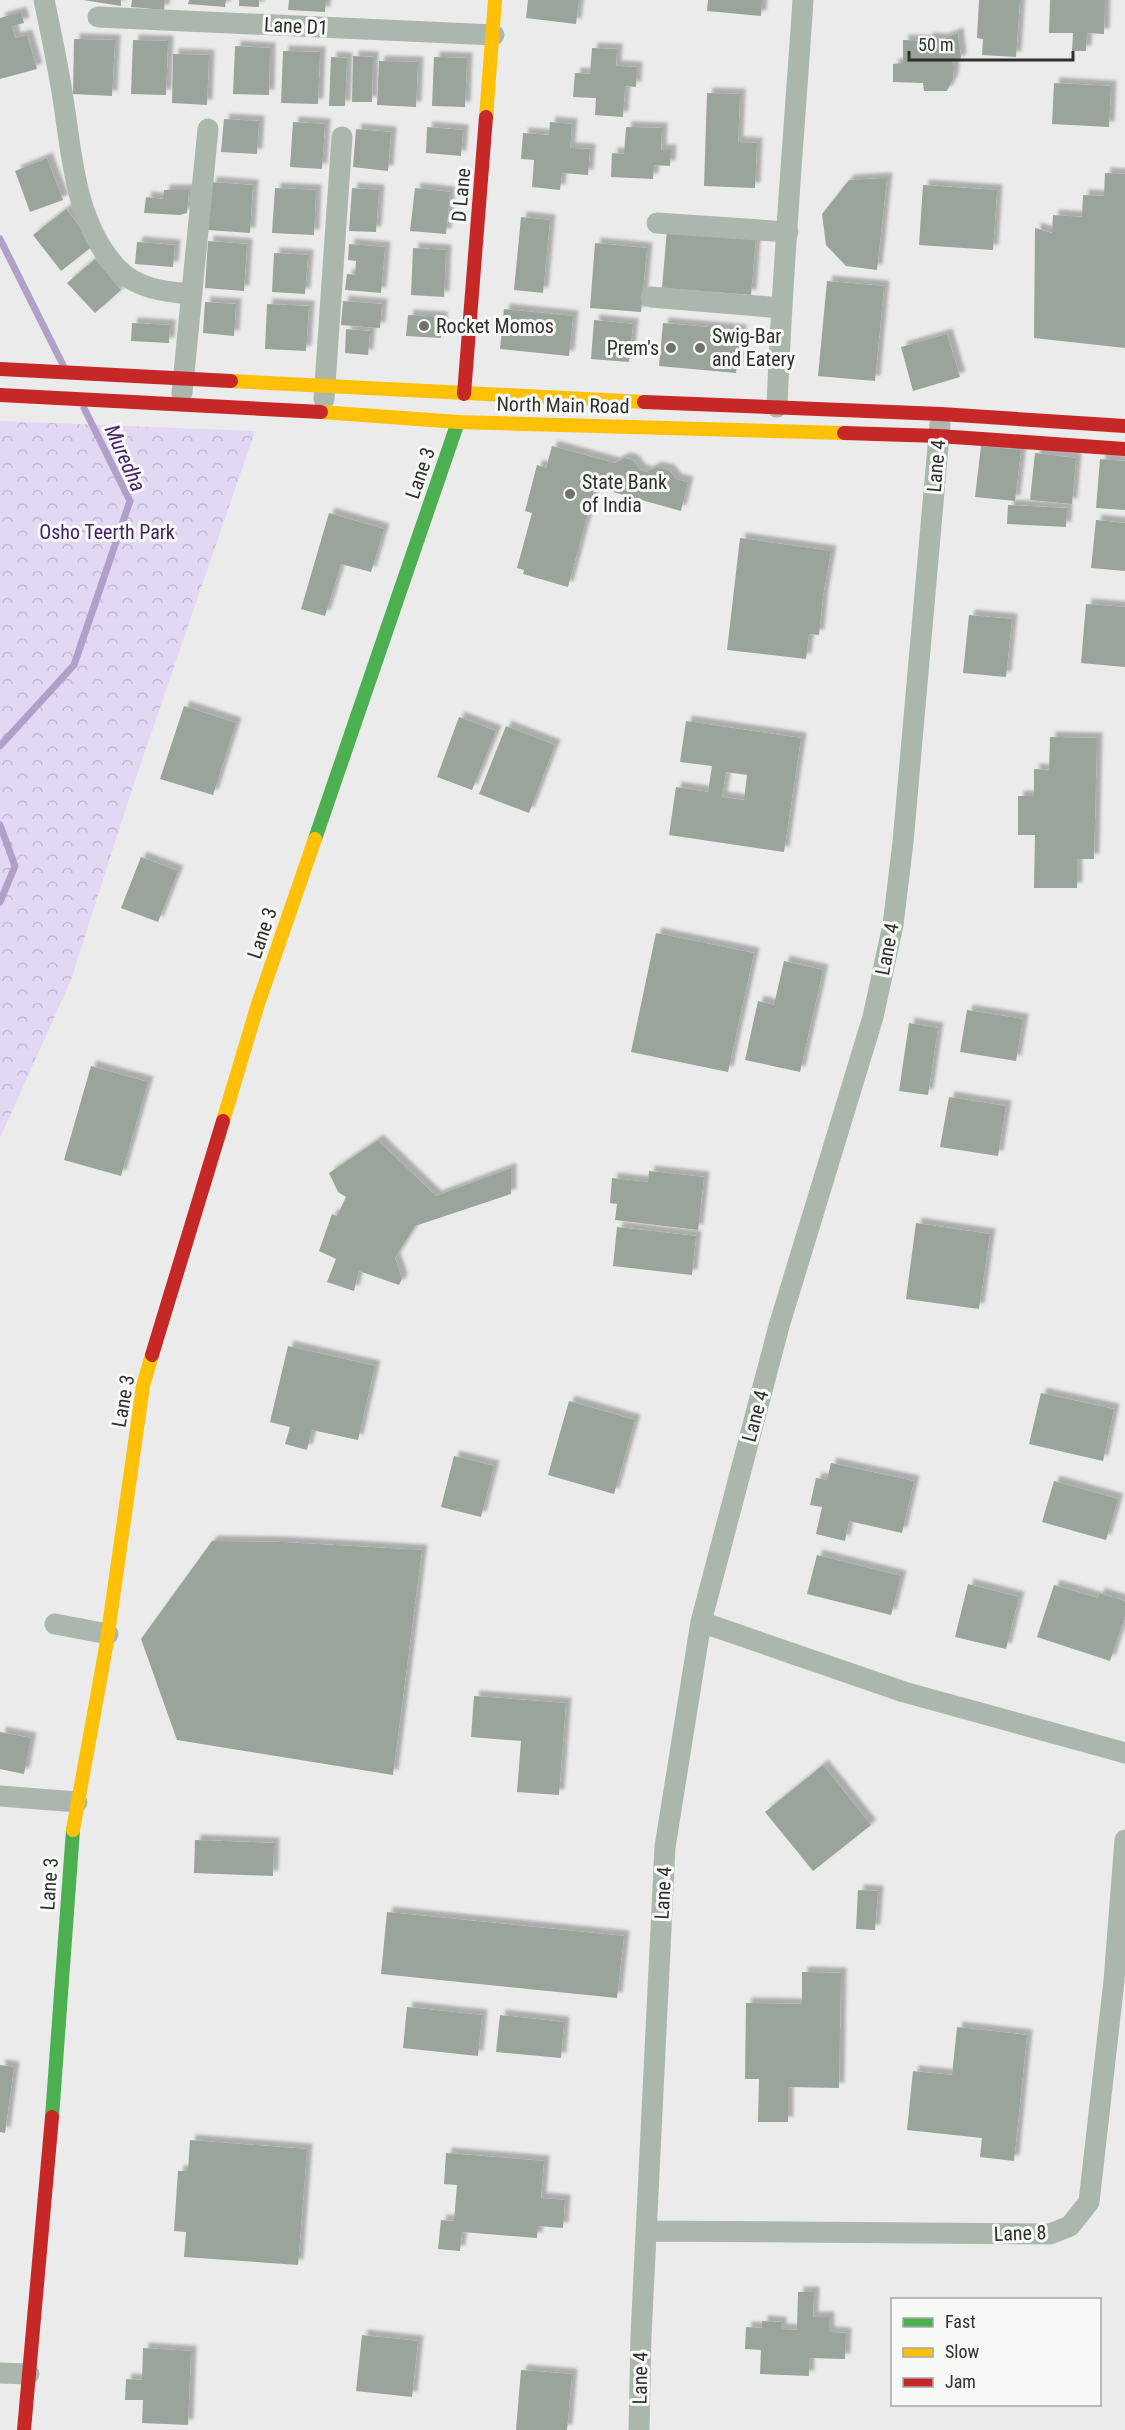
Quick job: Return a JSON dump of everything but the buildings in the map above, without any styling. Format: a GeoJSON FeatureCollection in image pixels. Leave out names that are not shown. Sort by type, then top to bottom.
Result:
{"type":"FeatureCollection","features":[{"type":"Feature","properties":{"kind":"street"},"geometry":{"type":"LineString","coordinates":[[44,0],[61,84],[78,193],[91,228],[117,268],[142,286],[161,292],[192,294]]}},
{"type":"Feature","properties":{"kind":"street","name":"D Lane"},"geometry":{"type":"LineString","coordinates":[[464,394],[495,0]]}},
{"type":"Feature","properties":{"kind":"street"},"geometry":{"type":"LineString","coordinates":[[777,407],[781,312],[803,0]]}},
{"type":"Feature","properties":{"kind":"street","name":"Lane D1"},"geometry":{"type":"LineString","coordinates":[[98,17],[494,35]]}},
{"type":"Feature","properties":{"kind":"street"},"geometry":{"type":"LineString","coordinates":[[182,405],[208,129]]}},
{"type":"Feature","properties":{"kind":"street"},"geometry":{"type":"LineString","coordinates":[[324,412],[342,137]]}},
{"type":"Feature","properties":{"kind":"street"},"geometry":{"type":"LineString","coordinates":[[657,223],[788,232]]}},
{"type":"Feature","properties":{"kind":"street"},"geometry":{"type":"LineString","coordinates":[[650,302],[781,312]]}},
{"type":"Feature","properties":{"kind":"street","name":"North Main Road"},"geometry":{"type":"LineString","coordinates":[[0,369],[464,394],[941,414],[1125,426]]}},
{"type":"Feature","properties":{"kind":"street","name":"North Main Road"},"geometry":{"type":"LineString","coordinates":[[0,395],[324,412],[458,422],[939,436],[1125,449]]}},
{"type":"Feature","properties":{"kind":"street","name":"Lane 4"},"geometry":{"type":"LineString","coordinates":[[639,2430],[665,1847],[701,1622],[779,1326],[873,1017],[893,926],[903,842],[941,414]]}},
{"type":"Feature","properties":{"kind":"street","name":"Lane 3"},"geometry":{"type":"LineString","coordinates":[[24,2430],[50,2149],[71,1847],[108,1634],[143,1386],[258,1004],[458,422]]}},
{"type":"Feature","properties":{"kind":"street"},"geometry":{"type":"LineString","coordinates":[[701,1622],[904,1692],[1125,1753]]}},
{"type":"Feature","properties":{"kind":"street"},"geometry":{"type":"LineString","coordinates":[[55,1624],[108,1634]]}},
{"type":"Feature","properties":{"kind":"street"},"geometry":{"type":"LineString","coordinates":[[0,1796],[77,1802]]}},
{"type":"Feature","properties":{"kind":"street","name":"Lane 8"},"geometry":{"type":"LineString","coordinates":[[647,2231],[1050,2234],[1070,2226],[1089,2202],[1114,1982],[1125,1840]]}},
{"type":"Feature","properties":{"kind":"street"},"geometry":{"type":"LineString","coordinates":[[0,2373],[29,2374]]}},
{"type":"Feature","properties":{"kind":"green space","name":"Osho Teerth Park"},"geometry":{"type":"Polygon","coordinates":[[[0,421],[255,431],[130,795],[71,980],[0,1138],[0,421]]]}},
{"type":"Feature","properties":{"kind":"waterway","name":"Muredha"},"geometry":{"type":"LineString","coordinates":[[0,239],[63,365]]}},
{"type":"Feature","properties":{"kind":"waterway","name":"Muredha"},"geometry":{"type":"LineString","coordinates":[[0,746],[74,665],[130,501],[84,408]]}},
{"type":"Feature","properties":{"kind":"waterway","name":"Muredha"},"geometry":{"type":"LineString","coordinates":[[0,825],[15,866],[0,902]]}},
{"type":"Feature","properties":{"kind":"traffic: fast"},"geometry":{"type":"LineString","coordinates":[[315,839],[458,422]]}},
{"type":"Feature","properties":{"kind":"traffic: fast"},"geometry":{"type":"LineString","coordinates":[[52,2117],[73,1830]]}},
{"type":"Feature","properties":{"kind":"traffic: slow"},"geometry":{"type":"LineString","coordinates":[[486,117],[495,0]]}},
{"type":"Feature","properties":{"kind":"traffic: slow"},"geometry":{"type":"LineString","coordinates":[[231,381],[644,402]]}},
{"type":"Feature","properties":{"kind":"traffic: slow"},"geometry":{"type":"LineString","coordinates":[[321,412],[458,422],[844,433]]}},
{"type":"Feature","properties":{"kind":"traffic: slow"},"geometry":{"type":"LineString","coordinates":[[223,1121],[258,1004],[315,839]]}},
{"type":"Feature","properties":{"kind":"traffic: slow"},"geometry":{"type":"LineString","coordinates":[[73,1830],[106,1647],[143,1386],[152,1355]]}},
{"type":"Feature","properties":{"kind":"traffic: jam"},"geometry":{"type":"LineString","coordinates":[[464,394],[486,117]]}},
{"type":"Feature","properties":{"kind":"traffic: jam"},"geometry":{"type":"LineString","coordinates":[[0,369],[231,381]]}},
{"type":"Feature","properties":{"kind":"traffic: jam"},"geometry":{"type":"LineString","coordinates":[[0,395],[321,412]]}},
{"type":"Feature","properties":{"kind":"traffic: jam"},"geometry":{"type":"LineString","coordinates":[[644,402],[941,414],[1125,426]]}},
{"type":"Feature","properties":{"kind":"traffic: jam"},"geometry":{"type":"LineString","coordinates":[[844,433],[939,436],[1125,449]]}},
{"type":"Feature","properties":{"kind":"traffic: jam"},"geometry":{"type":"LineString","coordinates":[[152,1355],[223,1121]]}},
{"type":"Feature","properties":{"kind":"traffic: jam"},"geometry":{"type":"LineString","coordinates":[[24,2430],[52,2117]]}},
{"type":"Feature","properties":{"kind":"place","name":"Rocket Momos"},"geometry":{"type":"Point","coordinates":[424,326]}},
{"type":"Feature","properties":{"kind":"place","name":"Prem's"},"geometry":{"type":"Point","coordinates":[671,348]}},
{"type":"Feature","properties":{"kind":"place","name":"Swig-Bar and Eatery"},"geometry":{"type":"Point","coordinates":[700,348]}},
{"type":"Feature","properties":{"kind":"place","name":"State Bank of India"},"geometry":{"type":"Point","coordinates":[570,494]}}]}
